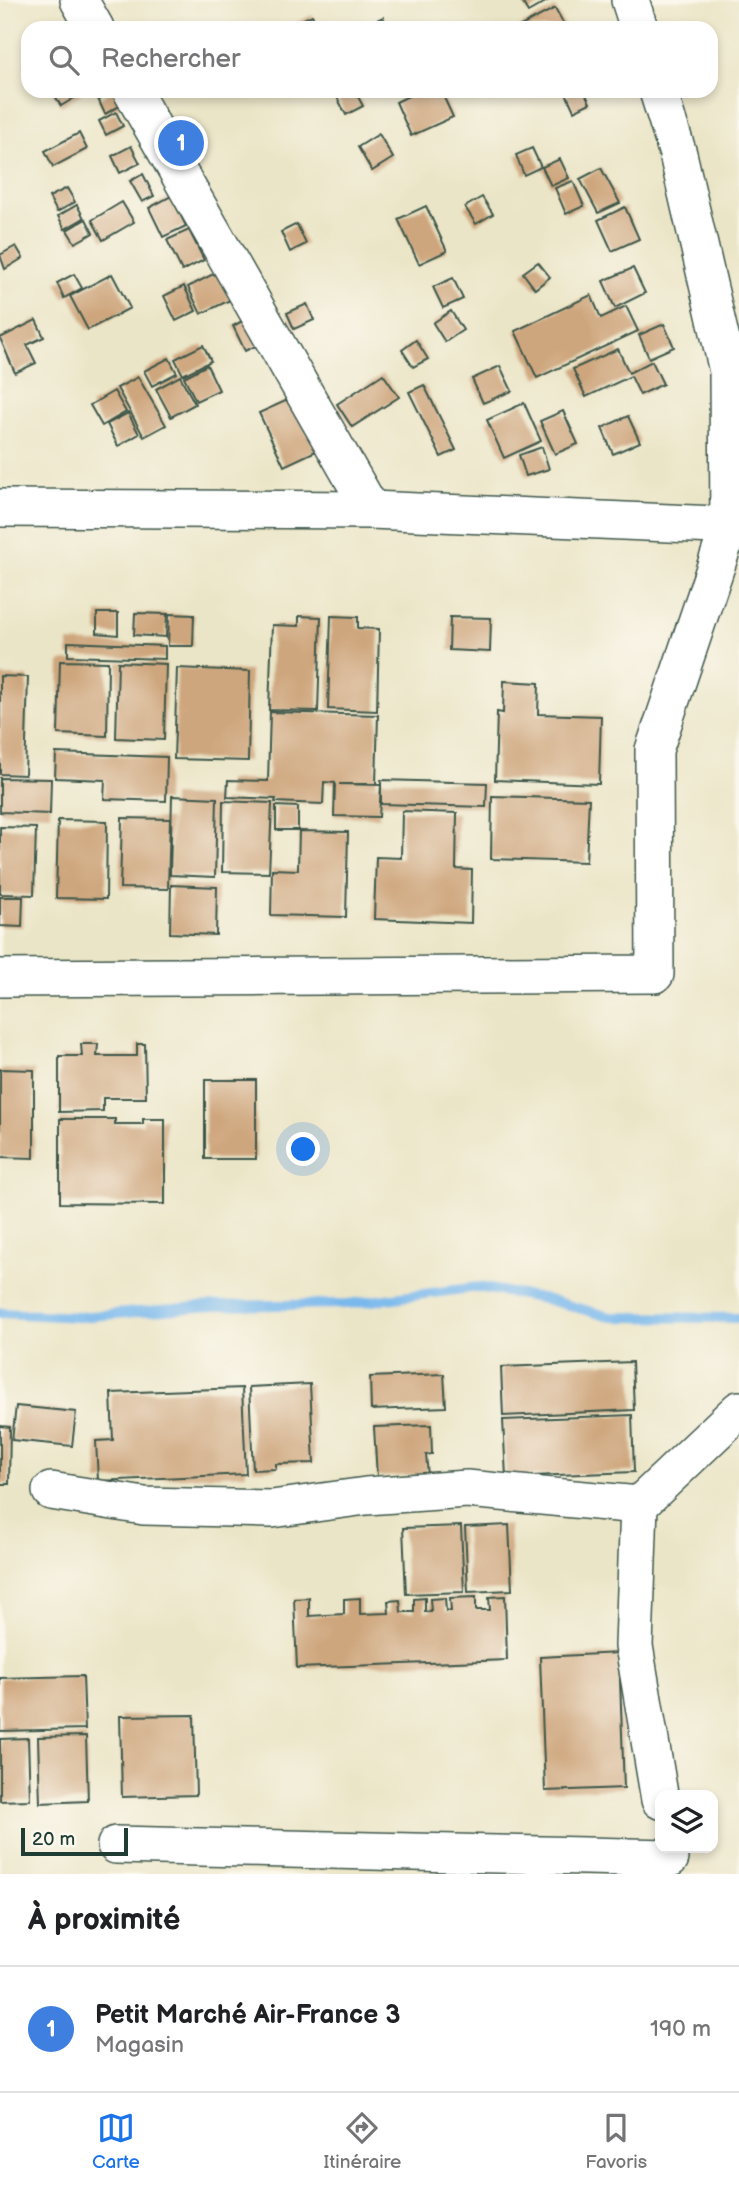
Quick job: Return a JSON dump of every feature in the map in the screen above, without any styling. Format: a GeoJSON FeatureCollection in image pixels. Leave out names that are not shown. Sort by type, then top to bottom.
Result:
{"type":"FeatureCollection","features":[{"type":"Feature","properties":{"kind":"street"},"geometry":{"type":"LineString","coordinates":[[79,0],[91,21]]}},
{"type":"Feature","properties":{"kind":"street"},"geometry":{"type":"LineString","coordinates":[[630,0],[637,21]]}},
{"type":"Feature","properties":{"kind":"street"},"geometry":{"type":"LineString","coordinates":[[136,98],[371,510]]}},
{"type":"Feature","properties":{"kind":"street"},"geometry":{"type":"LineString","coordinates":[[0,978],[655,974],[654,750],[734,527],[733,368],[661,98]]}},
{"type":"Feature","properties":{"kind":"street"},"geometry":{"type":"LineString","coordinates":[[0,508],[371,510],[734,527]]}},
{"type":"Feature","properties":{"kind":"street"},"geometry":{"type":"LineString","coordinates":[[658,1790],[634,1646],[639,1505],[739,1410]]}},
{"type":"Feature","properties":{"kind":"street"},"geometry":{"type":"LineString","coordinates":[[51,1492],[144,1506],[272,1509],[366,1496],[467,1489],[639,1505]]}},
{"type":"Feature","properties":{"kind":"street"},"geometry":{"type":"LineString","coordinates":[[116,1845],[671,1860]]}},
{"type":"Feature","properties":{"kind":"building"},"geometry":{"type":"Polygon","coordinates":[[[521,0],[549,0],[528,12],[521,0]]]}},
{"type":"Feature","properties":{"kind":"building"},"geometry":{"type":"Polygon","coordinates":[[[555,8],[562,21],[530,21],[555,8]]]}},
{"type":"Feature","properties":{"kind":"building"},"geometry":{"type":"Polygon","coordinates":[[[312,15],[315,21],[299,21],[312,15]]]}},
{"type":"Feature","properties":{"kind":"building"},"geometry":{"type":"Polygon","coordinates":[[[56,98],[74,98],[61,106],[56,98]]]}},
{"type":"Feature","properties":{"kind":"building"},"geometry":{"type":"Polygon","coordinates":[[[125,98],[127,102],[105,114],[98,99],[125,98]]]}},
{"type":"Feature","properties":{"kind":"building"},"geometry":{"type":"Polygon","coordinates":[[[338,98],[359,98],[363,106],[346,115],[338,98]]]}},
{"type":"Feature","properties":{"kind":"building"},"geometry":{"type":"Polygon","coordinates":[[[404,98],[444,98],[453,117],[411,136],[396,102],[404,98]]]}},
{"type":"Feature","properties":{"kind":"building"},"geometry":{"type":"Polygon","coordinates":[[[568,98],[588,98],[590,103],[574,111],[568,98]]]}},
{"type":"Feature","properties":{"kind":"building"},"geometry":{"type":"Polygon","coordinates":[[[116,112],[123,126],[106,135],[99,121],[116,112]]]}},
{"type":"Feature","properties":{"kind":"building"},"geometry":{"type":"Polygon","coordinates":[[[79,133],[87,149],[53,167],[45,151],[79,133]]]}},
{"type":"Feature","properties":{"kind":"building"},"geometry":{"type":"Polygon","coordinates":[[[379,134],[393,158],[372,171],[358,147],[379,134]]]}},
{"type":"Feature","properties":{"kind":"building"},"geometry":{"type":"Polygon","coordinates":[[[131,146],[140,163],[120,173],[112,156],[131,146]]]}},
{"type":"Feature","properties":{"kind":"building"},"geometry":{"type":"Polygon","coordinates":[[[532,148],[541,167],[524,175],[516,155],[532,148]]]}},
{"type":"Feature","properties":{"kind":"building"},"geometry":{"type":"Polygon","coordinates":[[[560,159],[569,178],[551,186],[542,167],[560,159]]]}},
{"type":"Feature","properties":{"kind":"building"},"geometry":{"type":"Polygon","coordinates":[[[601,168],[620,203],[598,213],[580,179],[601,168]]]}},
{"type":"Feature","properties":{"kind":"building"},"geometry":{"type":"Polygon","coordinates":[[[143,174],[154,196],[142,202],[130,181],[143,174]]]}},
{"type":"Feature","properties":{"kind":"building"},"geometry":{"type":"Polygon","coordinates":[[[573,181],[584,206],[566,214],[555,188],[573,181]]]}},
{"type":"Feature","properties":{"kind":"building"},"geometry":{"type":"Polygon","coordinates":[[[67,188],[75,202],[57,212],[49,197],[67,188]]]}},
{"type":"Feature","properties":{"kind":"building"},"geometry":{"type":"Polygon","coordinates":[[[171,196],[186,226],[163,237],[149,208],[171,196]]]}},
{"type":"Feature","properties":{"kind":"building"},"geometry":{"type":"Polygon","coordinates":[[[482,197],[493,214],[476,224],[465,207],[482,197]]]}},
{"type":"Feature","properties":{"kind":"building"},"geometry":{"type":"Polygon","coordinates":[[[122,202],[134,222],[103,240],[92,220],[122,202]]]}},
{"type":"Feature","properties":{"kind":"building"},"geometry":{"type":"Polygon","coordinates":[[[77,205],[84,218],[65,229],[58,216],[77,205]]]}},
{"type":"Feature","properties":{"kind":"building"},"geometry":{"type":"Polygon","coordinates":[[[426,206],[447,251],[419,264],[398,219],[426,206]]]}},
{"type":"Feature","properties":{"kind":"building"},"geometry":{"type":"Polygon","coordinates":[[[625,207],[639,239],[612,251],[598,220],[625,207]]]}},
{"type":"Feature","properties":{"kind":"building"},"geometry":{"type":"Polygon","coordinates":[[[86,219],[93,233],[75,243],[67,230],[86,219]]]}},
{"type":"Feature","properties":{"kind":"building"},"geometry":{"type":"Polygon","coordinates":[[[297,224],[306,244],[290,252],[281,232],[297,224]]]}},
{"type":"Feature","properties":{"kind":"building"},"geometry":{"type":"Polygon","coordinates":[[[189,230],[204,260],[182,271],[167,240],[189,230]]]}},
{"type":"Feature","properties":{"kind":"building"},"geometry":{"type":"Polygon","coordinates":[[[16,246],[23,258],[5,269],[0,255],[16,246]]]}},
{"type":"Feature","properties":{"kind":"building"},"geometry":{"type":"Polygon","coordinates":[[[538,262],[550,277],[535,289],[523,273],[538,262]]]}},
{"type":"Feature","properties":{"kind":"building"},"geometry":{"type":"Polygon","coordinates":[[[633,268],[645,293],[615,308],[603,281],[633,268]]]}},
{"type":"Feature","properties":{"kind":"building"},"geometry":{"type":"Polygon","coordinates":[[[217,272],[230,300],[201,314],[188,287],[217,272]]]}},
{"type":"Feature","properties":{"kind":"building"},"geometry":{"type":"Polygon","coordinates":[[[74,274],[82,288],[64,298],[57,283],[74,274]]]}},
{"type":"Feature","properties":{"kind":"building"},"geometry":{"type":"Polygon","coordinates":[[[112,274],[130,308],[88,330],[70,296],[112,274]]]}},
{"type":"Feature","properties":{"kind":"building"},"geometry":{"type":"Polygon","coordinates":[[[453,278],[463,299],[443,308],[433,287],[453,278]]]}},
{"type":"Feature","properties":{"kind":"building"},"geometry":{"type":"Polygon","coordinates":[[[184,286],[196,311],[176,321],[164,296],[184,286]]]}},
{"type":"Feature","properties":{"kind":"building"},"geometry":{"type":"Polygon","coordinates":[[[591,295],[601,318],[626,306],[638,331],[537,378],[515,331],[591,295]]]}},
{"type":"Feature","properties":{"kind":"building"},"geometry":{"type":"Polygon","coordinates":[[[307,304],[314,320],[294,329],[287,313],[307,304]]]}},
{"type":"Feature","properties":{"kind":"building"},"geometry":{"type":"Polygon","coordinates":[[[451,311],[463,330],[445,342],[433,323],[451,311]]]}},
{"type":"Feature","properties":{"kind":"building"},"geometry":{"type":"Polygon","coordinates":[[[246,319],[258,345],[245,351],[233,326],[246,319]]]}},
{"type":"Feature","properties":{"kind":"building"},"geometry":{"type":"Polygon","coordinates":[[[36,320],[44,337],[27,345],[36,363],[15,373],[0,338],[36,320]]]}},
{"type":"Feature","properties":{"kind":"building"},"geometry":{"type":"Polygon","coordinates":[[[664,324],[674,347],[649,358],[639,335],[664,324]]]}},
{"type":"Feature","properties":{"kind":"building"},"geometry":{"type":"Polygon","coordinates":[[[416,340],[428,359],[413,367],[402,350],[416,340]]]}},
{"type":"Feature","properties":{"kind":"building"},"geometry":{"type":"Polygon","coordinates":[[[203,345],[211,361],[183,375],[175,359],[203,345]]]}},
{"type":"Feature","properties":{"kind":"building"},"geometry":{"type":"Polygon","coordinates":[[[618,349],[629,373],[652,361],[663,384],[640,395],[631,376],[586,397],[573,369],[618,349]]]}},
{"type":"Feature","properties":{"kind":"building"},"geometry":{"type":"Polygon","coordinates":[[[169,358],[177,373],[152,386],[144,371],[169,358]]]}},
{"type":"Feature","properties":{"kind":"building"},"geometry":{"type":"Polygon","coordinates":[[[207,365],[219,390],[196,401],[184,377],[207,365]]]}},
{"type":"Feature","properties":{"kind":"building"},"geometry":{"type":"Polygon","coordinates":[[[500,366],[512,391],[483,403],[472,379],[500,366]]]}},
{"type":"Feature","properties":{"kind":"building"},"geometry":{"type":"Polygon","coordinates":[[[383,374],[399,397],[352,427],[337,404],[383,374]]]}},
{"type":"Feature","properties":{"kind":"building"},"geometry":{"type":"Polygon","coordinates":[[[180,376],[195,404],[171,417],[156,389],[180,376]]]}},
{"type":"Feature","properties":{"kind":"building"},"geometry":{"type":"Polygon","coordinates":[[[138,377],[166,425],[144,437],[117,388],[138,377]]]}},
{"type":"Feature","properties":{"kind":"building"},"geometry":{"type":"Polygon","coordinates":[[[424,385],[456,450],[441,457],[409,392],[424,385]]]}},
{"type":"Feature","properties":{"kind":"building"},"geometry":{"type":"Polygon","coordinates":[[[114,391],[126,412],[102,426],[90,405],[114,391]]]}},
{"type":"Feature","properties":{"kind":"building"},"geometry":{"type":"Polygon","coordinates":[[[292,398],[316,451],[284,466],[259,413],[292,398]]]}},
{"type":"Feature","properties":{"kind":"building"},"geometry":{"type":"Polygon","coordinates":[[[524,403],[541,441],[504,458],[487,420],[524,403]]]}},
{"type":"Feature","properties":{"kind":"building"},"geometry":{"type":"Polygon","coordinates":[[[563,411],[578,444],[555,454],[540,421],[563,411]]]}},
{"type":"Feature","properties":{"kind":"building"},"geometry":{"type":"Polygon","coordinates":[[[128,413],[139,434],[118,446],[107,424],[128,413]]]}},
{"type":"Feature","properties":{"kind":"building"},"geometry":{"type":"Polygon","coordinates":[[[628,416],[640,442],[613,454],[602,428],[628,416]]]}},
{"type":"Feature","properties":{"kind":"building"},"geometry":{"type":"Polygon","coordinates":[[[542,447],[549,469],[526,476],[519,455],[542,447]]]}},
{"type":"Feature","properties":{"kind":"building"},"geometry":{"type":"Polygon","coordinates":[[[97,613],[118,613],[118,635],[97,633],[97,613]]]}},
{"type":"Feature","properties":{"kind":"building"},"geometry":{"type":"Polygon","coordinates":[[[135,613],[167,614],[166,637],[134,635],[135,613]]]}},
{"type":"Feature","properties":{"kind":"building"},"geometry":{"type":"Polygon","coordinates":[[[169,614],[194,615],[193,646],[168,646],[169,614]]]}},
{"type":"Feature","properties":{"kind":"building"},"geometry":{"type":"Polygon","coordinates":[[[299,616],[321,617],[318,711],[269,710],[272,625],[299,626],[299,616]]]}},
{"type":"Feature","properties":{"kind":"building"},"geometry":{"type":"Polygon","coordinates":[[[331,616],[358,617],[358,628],[379,629],[377,711],[328,709],[331,616]]]}},
{"type":"Feature","properties":{"kind":"building"},"geometry":{"type":"Polygon","coordinates":[[[450,617],[491,618],[490,652],[449,650],[450,617]]]}},
{"type":"Feature","properties":{"kind":"building"},"geometry":{"type":"Polygon","coordinates":[[[68,642],[165,646],[165,659],[68,656],[68,642]]]}},
{"type":"Feature","properties":{"kind":"building"},"geometry":{"type":"Polygon","coordinates":[[[60,661],[108,662],[107,736],[58,734],[60,661]]]}},
{"type":"Feature","properties":{"kind":"building"},"geometry":{"type":"Polygon","coordinates":[[[118,662],[166,664],[164,740],[116,738],[118,662]]]}},
{"type":"Feature","properties":{"kind":"building"},"geometry":{"type":"Polygon","coordinates":[[[177,668],[250,671],[248,761],[174,759],[177,668]]]}},
{"type":"Feature","properties":{"kind":"building"},"geometry":{"type":"Polygon","coordinates":[[[0,676],[28,677],[25,775],[0,774],[0,676]]]}},
{"type":"Feature","properties":{"kind":"building"},"geometry":{"type":"Polygon","coordinates":[[[504,681],[539,683],[538,714],[601,716],[599,784],[495,780],[497,712],[503,713],[504,681]]]}},
{"type":"Feature","properties":{"kind":"building"},"geometry":{"type":"Polygon","coordinates":[[[270,712],[378,715],[376,784],[339,784],[381,785],[379,817],[334,816],[335,783],[324,782],[323,804],[227,797],[228,780],[268,781],[270,712]]]}},
{"type":"Feature","properties":{"kind":"building"},"geometry":{"type":"Polygon","coordinates":[[[56,753],[167,757],[166,801],[104,799],[105,780],[55,778],[56,753]]]}},
{"type":"Feature","properties":{"kind":"building"},"geometry":{"type":"Polygon","coordinates":[[[0,778],[51,779],[50,814],[0,812],[0,778]]]}},
{"type":"Feature","properties":{"kind":"building"},"geometry":{"type":"Polygon","coordinates":[[[381,780],[487,783],[486,807],[381,804],[381,780]]]}},
{"type":"Feature","properties":{"kind":"building"},"geometry":{"type":"Polygon","coordinates":[[[172,796],[217,798],[215,877],[170,875],[172,796]]]}},
{"type":"Feature","properties":{"kind":"building"},"geometry":{"type":"Polygon","coordinates":[[[492,796],[589,799],[586,862],[491,859],[492,796]]]}},
{"type":"Feature","properties":{"kind":"building"},"geometry":{"type":"Polygon","coordinates":[[[223,801],[272,803],[269,873],[222,872],[223,801]]]}},
{"type":"Feature","properties":{"kind":"building"},"geometry":{"type":"Polygon","coordinates":[[[276,806],[298,807],[298,830],[276,830],[276,806]]]}},
{"type":"Feature","properties":{"kind":"building"},"geometry":{"type":"Polygon","coordinates":[[[402,811],[457,813],[456,869],[472,870],[471,923],[374,919],[376,857],[401,858],[402,811]]]}},
{"type":"Feature","properties":{"kind":"building"},"geometry":{"type":"Polygon","coordinates":[[[122,818],[170,819],[168,889],[120,888],[122,818]]]}},
{"type":"Feature","properties":{"kind":"building"},"geometry":{"type":"Polygon","coordinates":[[[58,820],[107,821],[106,899],[56,898],[58,820]]]}},
{"type":"Feature","properties":{"kind":"building"},"geometry":{"type":"Polygon","coordinates":[[[0,827],[36,828],[34,895],[0,894],[0,827]]]}},
{"type":"Feature","properties":{"kind":"building"},"geometry":{"type":"Polygon","coordinates":[[[299,831],[348,832],[346,917],[271,915],[272,869],[298,870],[299,831]]]}},
{"type":"Feature","properties":{"kind":"building"},"geometry":{"type":"Polygon","coordinates":[[[171,885],[217,887],[216,935],[170,933],[171,885]]]}},
{"type":"Feature","properties":{"kind":"building"},"geometry":{"type":"Polygon","coordinates":[[[0,897],[23,897],[22,927],[0,926],[0,897]]]}},
{"type":"Feature","properties":{"kind":"building"},"geometry":{"type":"Polygon","coordinates":[[[81,1044],[98,1044],[97,1056],[137,1056],[137,1044],[145,1044],[146,1098],[103,1098],[103,1111],[59,1112],[59,1056],[82,1056],[81,1044]]]}},
{"type":"Feature","properties":{"kind":"building"},"geometry":{"type":"Polygon","coordinates":[[[0,1069],[34,1070],[34,1158],[0,1157],[0,1069]]]}},
{"type":"Feature","properties":{"kind":"building"},"geometry":{"type":"Polygon","coordinates":[[[205,1080],[256,1080],[256,1159],[205,1159],[205,1080]]]}},
{"type":"Feature","properties":{"kind":"building"},"geometry":{"type":"Polygon","coordinates":[[[60,1119],[115,1119],[115,1124],[143,1124],[143,1119],[165,1119],[165,1204],[60,1203],[60,1119]]]}},
{"type":"Feature","properties":{"kind":"building"},"geometry":{"type":"Polygon","coordinates":[[[632,1362],[634,1410],[503,1416],[501,1367],[632,1362]]]}},
{"type":"Feature","properties":{"kind":"building"},"geometry":{"type":"Polygon","coordinates":[[[444,1374],[446,1407],[371,1410],[370,1377],[444,1374]]]}},
{"type":"Feature","properties":{"kind":"building"},"geometry":{"type":"Polygon","coordinates":[[[310,1384],[314,1463],[276,1464],[276,1469],[253,1470],[249,1387],[310,1384]]]}},
{"type":"Feature","properties":{"kind":"building"},"geometry":{"type":"Polygon","coordinates":[[[242,1388],[246,1474],[98,1481],[96,1441],[113,1440],[111,1393],[242,1388]]]}},
{"type":"Feature","properties":{"kind":"building"},"geometry":{"type":"Polygon","coordinates":[[[16,1406],[76,1412],[72,1446],[12,1440],[16,1406]]]}},
{"type":"Feature","properties":{"kind":"building"},"geometry":{"type":"Polygon","coordinates":[[[632,1415],[634,1472],[506,1477],[503,1420],[632,1415]]]}},
{"type":"Feature","properties":{"kind":"building"},"geometry":{"type":"Polygon","coordinates":[[[431,1425],[432,1454],[426,1455],[428,1475],[377,1477],[374,1427],[431,1425]]]}},
{"type":"Feature","properties":{"kind":"building"},"geometry":{"type":"Polygon","coordinates":[[[0,1426],[10,1427],[9,1484],[0,1484],[0,1426]]]}},
{"type":"Feature","properties":{"kind":"building"},"geometry":{"type":"Polygon","coordinates":[[[509,1525],[512,1590],[468,1592],[465,1527],[509,1525]]]}},
{"type":"Feature","properties":{"kind":"building"},"geometry":{"type":"Polygon","coordinates":[[[461,1526],[464,1592],[406,1594],[403,1528],[461,1526]]]}},
{"type":"Feature","properties":{"kind":"building"},"geometry":{"type":"Polygon","coordinates":[[[505,1596],[507,1660],[297,1668],[294,1599],[309,1598],[309,1616],[344,1614],[344,1599],[360,1598],[360,1614],[389,1613],[388,1601],[400,1600],[401,1612],[414,1612],[414,1599],[425,1598],[425,1612],[431,1611],[430,1599],[445,1598],[446,1611],[451,1611],[450,1598],[476,1597],[476,1610],[490,1610],[489,1597],[505,1596]]]}},
{"type":"Feature","properties":{"kind":"building"},"geometry":{"type":"Polygon","coordinates":[[[619,1653],[624,1788],[545,1791],[540,1657],[619,1653]]]}},
{"type":"Feature","properties":{"kind":"building"},"geometry":{"type":"Polygon","coordinates":[[[83,1676],[85,1729],[0,1731],[0,1678],[83,1676]]]}},
{"type":"Feature","properties":{"kind":"building"},"geometry":{"type":"Polygon","coordinates":[[[194,1715],[196,1795],[122,1797],[120,1716],[194,1715]]]}},
{"type":"Feature","properties":{"kind":"building"},"geometry":{"type":"Polygon","coordinates":[[[86,1736],[88,1801],[40,1803],[38,1737],[86,1736]]]}},
{"type":"Feature","properties":{"kind":"building"},"geometry":{"type":"Polygon","coordinates":[[[28,1738],[30,1800],[0,1801],[0,1739],[28,1738]]]}},
{"type":"Feature","properties":{"kind":"waterway"},"geometry":{"type":"LineString","coordinates":[[0,1313],[79,1317],[211,1306],[348,1304],[478,1287],[545,1299],[611,1317],[739,1318]]}},
{"type":"Feature","properties":{"kind":"place","name":"Petit Marché Air-France 3"},"geometry":{"type":"Point","coordinates":[181,143]}}]}
